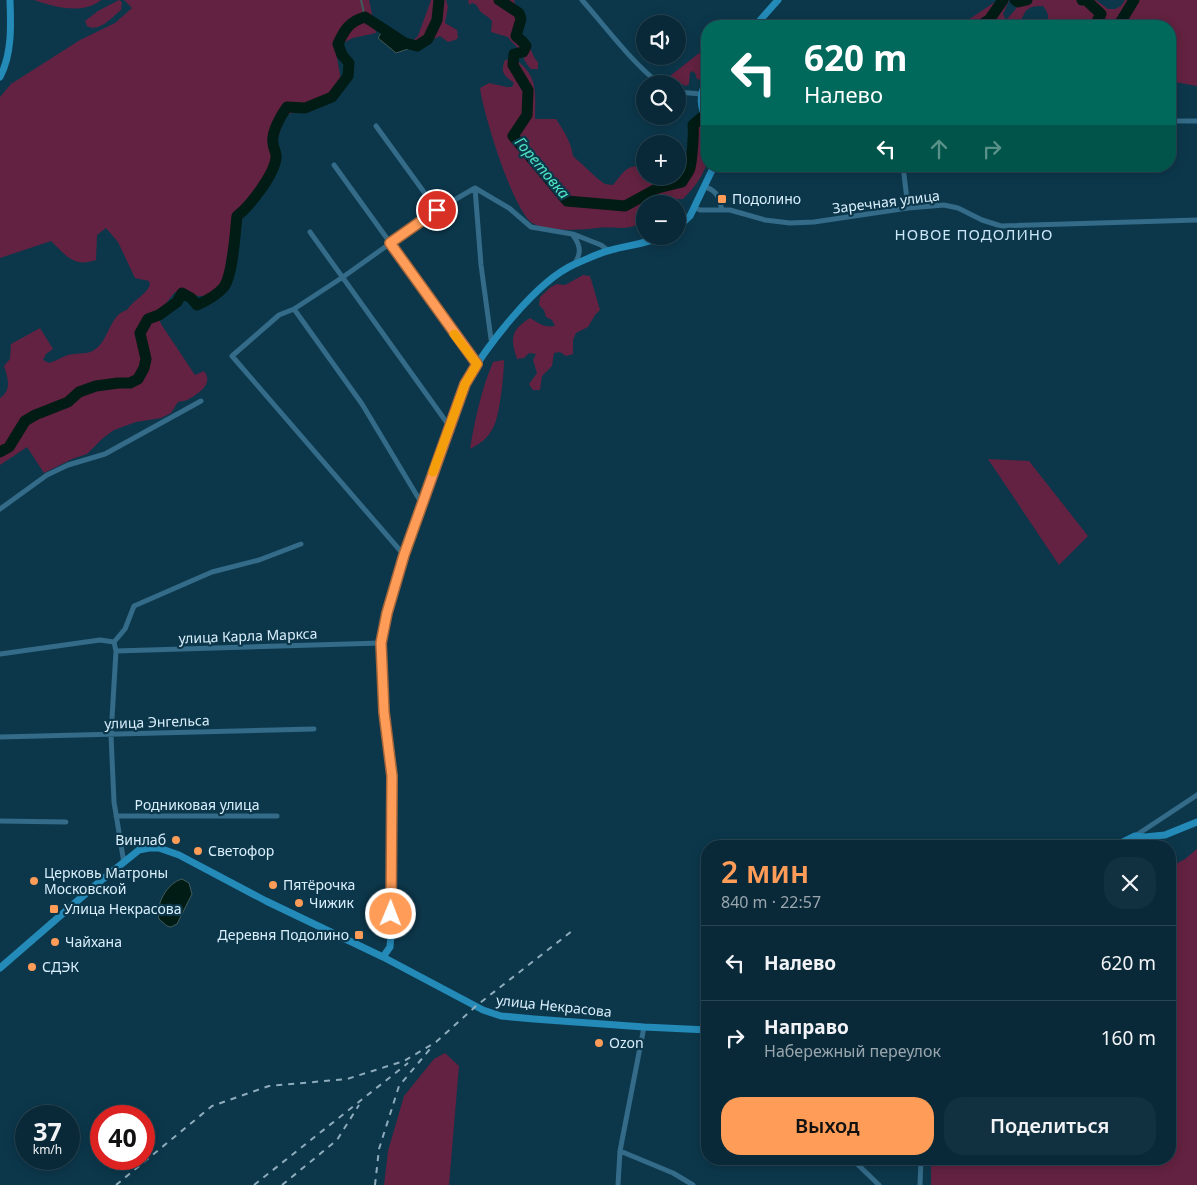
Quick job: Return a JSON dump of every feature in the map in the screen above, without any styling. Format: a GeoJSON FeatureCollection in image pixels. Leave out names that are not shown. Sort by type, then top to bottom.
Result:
{"type":"FeatureCollection","features":[{"type":"Feature","properties":{"kind":"street"},"geometry":{"type":"LineString","coordinates":[[0,77],[8,55],[10,0]]}},
{"type":"Feature","properties":{"kind":"street"},"geometry":{"type":"LineString","coordinates":[[582,0],[616,40],[650,75]]}},
{"type":"Feature","properties":{"kind":"street"},"geometry":{"type":"LineString","coordinates":[[760,20],[778,0]]}},
{"type":"Feature","properties":{"kind":"street"},"geometry":{"type":"LineString","coordinates":[[686,93],[701,94]]}},
{"type":"Feature","properties":{"kind":"street"},"geometry":{"type":"LineString","coordinates":[[1176,121],[1197,120]]}},
{"type":"Feature","properties":{"kind":"street"},"geometry":{"type":"LineString","coordinates":[[376,126],[437,210]]}},
{"type":"Feature","properties":{"kind":"street"},"geometry":{"type":"LineString","coordinates":[[334,165],[477,364]]}},
{"type":"Feature","properties":{"kind":"street"},"geometry":{"type":"LineString","coordinates":[[686,220],[695,208],[711,172]]}},
{"type":"Feature","properties":{"kind":"street"},"geometry":{"type":"LineString","coordinates":[[904,172],[908,208]]}},
{"type":"Feature","properties":{"kind":"street"},"geometry":{"type":"LineString","coordinates":[[705,187],[718,195],[722,210]]}},
{"type":"Feature","properties":{"kind":"street"},"geometry":{"type":"LineString","coordinates":[[404,555],[232,356],[279,315],[294,309],[437,210],[475,188]]}},
{"type":"Feature","properties":{"kind":"street"},"geometry":{"type":"LineString","coordinates":[[475,188],[509,208],[531,227],[572,234],[601,245],[609,251]]}},
{"type":"Feature","properties":{"kind":"street"},"geometry":{"type":"LineString","coordinates":[[475,188],[481,265],[493,343]]}},
{"type":"Feature","properties":{"kind":"street","name":"Заречная улица"},"geometry":{"type":"LineString","coordinates":[[695,208],[730,210],[765,220],[790,222],[814,222],[908,208],[944,205],[958,208],[982,220],[1001,226],[1197,220]]}},
{"type":"Feature","properties":{"kind":"street"},"geometry":{"type":"LineString","coordinates":[[310,232],[450,427]]}},
{"type":"Feature","properties":{"kind":"street"},"geometry":{"type":"LineString","coordinates":[[572,234],[579,243],[580,251],[575,264]]}},
{"type":"Feature","properties":{"kind":"street"},"geometry":{"type":"LineString","coordinates":[[383,956],[390,947],[391,934],[392,776],[384,712],[381,643],[387,613],[404,555],[422,504],[465,384],[493,343],[547,282],[560,272],[609,251],[636,244]]}},
{"type":"Feature","properties":{"kind":"street"},"geometry":{"type":"LineString","coordinates":[[294,309],[362,404],[422,504]]}},
{"type":"Feature","properties":{"kind":"street"},"geometry":{"type":"LineString","coordinates":[[0,509],[47,475],[68,465],[104,454],[201,401]]}},
{"type":"Feature","properties":{"kind":"street"},"geometry":{"type":"LineString","coordinates":[[114,642],[125,629],[134,606],[212,572],[259,560],[301,544]]}},
{"type":"Feature","properties":{"kind":"street"},"geometry":{"type":"LineString","coordinates":[[0,654],[100,640],[114,642]]}},
{"type":"Feature","properties":{"kind":"street"},"geometry":{"type":"LineString","coordinates":[[114,642],[116,652],[111,735],[116,816],[124,863]]}},
{"type":"Feature","properties":{"kind":"street","name":"улица Карла Маркса"},"geometry":{"type":"LineString","coordinates":[[116,652],[381,643]]}},
{"type":"Feature","properties":{"kind":"street","name":"улица Энгельса"},"geometry":{"type":"LineString","coordinates":[[0,737],[314,730]]}},
{"type":"Feature","properties":{"kind":"street"},"geometry":{"type":"LineString","coordinates":[[1127,840],[1197,795]]}},
{"type":"Feature","properties":{"kind":"street","name":"Родниковая улица"},"geometry":{"type":"LineString","coordinates":[[116,816],[277,816]]}},
{"type":"Feature","properties":{"kind":"street"},"geometry":{"type":"LineString","coordinates":[[0,822],[66,822]]}},
{"type":"Feature","properties":{"kind":"street"},"geometry":{"type":"LineString","coordinates":[[1135,836],[1145,838],[1165,835],[1197,822]]}},
{"type":"Feature","properties":{"kind":"street","name":"улица Некрасова"},"geometry":{"type":"LineString","coordinates":[[0,968],[139,850],[159,848],[179,855],[266,901],[383,956],[483,1010],[501,1016],[701,1030]]}},
{"type":"Feature","properties":{"kind":"street"},"geometry":{"type":"LineString","coordinates":[[618,1185],[620,1151],[644,1027]]}},
{"type":"Feature","properties":{"kind":"street"},"geometry":{"type":"LineString","coordinates":[[620,1151],[673,1173],[693,1185]]}},
{"type":"Feature","properties":{"kind":"street"},"geometry":{"type":"LineString","coordinates":[[858,1165],[879,1185]]}},
{"type":"Feature","properties":{"kind":"street"},"geometry":{"type":"LineString","coordinates":[[920,1185],[921,1165]]}},
{"type":"Feature","properties":{"kind":"shaded area"},"geometry":{"type":"Polygon","coordinates":[[[34,0],[101,0],[94,5],[86,7],[68,8],[34,0]]]}},
{"type":"Feature","properties":{"kind":"shaded area"},"geometry":{"type":"Polygon","coordinates":[[[119,0],[122,2],[121,10],[109,20],[101,26],[92,28],[87,26],[85,21],[98,11],[119,0]]]}},
{"type":"Feature","properties":{"kind":"shaded area"},"geometry":{"type":"Polygon","coordinates":[[[124,0],[369,0],[376,33],[353,38],[335,47],[342,85],[323,99],[287,115],[268,173],[253,205],[239,210],[226,261],[225,280],[216,292],[203,296],[175,292],[163,307],[157,311],[161,324],[195,375],[204,371],[207,380],[204,388],[189,399],[178,402],[171,413],[161,418],[136,422],[114,430],[87,454],[44,473],[27,447],[0,465],[0,398],[8,388],[8,379],[4,366],[10,359],[11,344],[40,328],[53,349],[46,354],[43,360],[49,363],[68,355],[91,352],[102,343],[117,316],[127,310],[150,285],[149,281],[135,278],[118,242],[106,228],[97,235],[96,260],[81,262],[70,259],[51,241],[0,258],[0,97],[11,84],[80,40],[115,23],[132,8],[124,0]]]}},
{"type":"Feature","properties":{"kind":"shaded area"},"geometry":{"type":"Polygon","coordinates":[[[431,0],[446,0],[448,7],[445,23],[457,30],[458,38],[448,42],[440,36],[421,45],[413,46],[411,43],[418,36],[431,0]]]}},
{"type":"Feature","properties":{"kind":"shaded area"},"geometry":{"type":"Polygon","coordinates":[[[468,0],[514,0],[516,7],[523,15],[520,29],[524,42],[538,62],[538,69],[531,69],[518,48],[508,37],[491,32],[492,21],[480,12],[476,5],[472,3],[469,5],[468,0]]]}},
{"type":"Feature","properties":{"kind":"shaded area"},"geometry":{"type":"Polygon","coordinates":[[[998,0],[1009,1],[1003,14],[1006,20],[968,20],[998,0]]]}},
{"type":"Feature","properties":{"kind":"shaded area"},"geometry":{"type":"Polygon","coordinates":[[[1020,0],[1096,0],[1108,9],[1115,9],[1121,6],[1125,0],[1197,0],[1197,86],[1176,82],[1176,20],[1048,20],[1043,6],[1035,6],[1027,10],[1021,20],[1006,20],[1015,10],[1020,0]]]}},
{"type":"Feature","properties":{"kind":"shaded area"},"geometry":{"type":"Polygon","coordinates":[[[390,30],[409,42],[408,49],[396,53],[378,38],[381,33],[390,30]]]}},
{"type":"Feature","properties":{"kind":"shaded area"},"geometry":{"type":"Polygon","coordinates":[[[701,52],[701,80],[697,79],[692,71],[689,84],[686,86],[686,75],[671,75],[701,52]]]}},
{"type":"Feature","properties":{"kind":"shaded area"},"geometry":{"type":"Polygon","coordinates":[[[505,60],[516,60],[523,66],[529,73],[534,86],[535,119],[556,119],[569,141],[573,156],[605,184],[613,185],[626,170],[636,166],[636,185],[686,185],[688,140],[701,125],[702,174],[686,196],[636,195],[636,225],[633,226],[564,230],[546,228],[532,223],[516,200],[508,181],[482,100],[480,88],[489,83],[512,87],[514,83],[505,76],[503,71],[505,60]]]}},
{"type":"Feature","properties":{"kind":"shaded area"},"geometry":{"type":"Polygon","coordinates":[[[583,275],[590,276],[600,310],[588,327],[576,333],[573,340],[573,354],[566,356],[560,352],[554,353],[552,366],[542,376],[540,390],[533,390],[529,384],[537,373],[533,360],[536,354],[529,353],[524,358],[517,359],[513,345],[514,335],[519,327],[530,318],[545,326],[555,326],[552,320],[546,317],[544,310],[539,305],[540,297],[551,287],[557,284],[565,285],[583,275]]]}},
{"type":"Feature","properties":{"kind":"shaded area"},"geometry":{"type":"Polygon","coordinates":[[[504,360],[501,395],[495,422],[486,438],[470,449],[479,405],[493,362],[504,360]]]}},
{"type":"Feature","properties":{"kind":"shaded area"},"geometry":{"type":"Polygon","coordinates":[[[988,459],[1029,461],[1088,536],[1059,565],[988,459]]]}},
{"type":"Feature","properties":{"kind":"shaded area"},"geometry":{"type":"Polygon","coordinates":[[[1197,849],[1197,1185],[931,1185],[931,1165],[1176,1165],[1176,864],[1197,849]]]}},
{"type":"Feature","properties":{"kind":"shaded area"},"geometry":{"type":"Polygon","coordinates":[[[182,879],[189,883],[192,894],[177,924],[171,927],[167,926],[159,919],[159,907],[167,890],[182,879]]]}},
{"type":"Feature","properties":{"kind":"shaded area"},"geometry":{"type":"Polygon","coordinates":[[[445,1053],[459,1066],[449,1185],[384,1185],[388,1151],[404,1096],[434,1059],[445,1053]]]}},
{"type":"Feature","properties":{"kind":"waterway"},"geometry":{"type":"LineString","coordinates":[[361,0],[365,17]]}},
{"type":"Feature","properties":{"kind":"waterway","name":"Горетовка"},"geometry":{"type":"LineString","coordinates":[[0,452],[9,447],[25,421],[35,415],[68,402],[79,392],[96,386],[130,383],[138,379],[146,359],[140,333],[148,319],[159,315],[177,302],[182,293],[191,298],[197,305],[223,288],[229,274],[233,254],[237,216],[255,198],[271,173],[276,156],[273,139],[277,124],[282,115],[287,107],[305,108],[332,97],[348,76],[349,63],[342,55],[338,44],[345,30],[355,21],[365,17],[405,43],[417,46],[428,39],[437,20],[439,0]]}},
{"type":"Feature","properties":{"kind":"waterway","name":"Горетовка"},"geometry":{"type":"LineString","coordinates":[[499,0],[519,13],[521,19],[516,36],[526,46],[523,52],[514,54],[513,65],[528,90],[527,115],[513,136],[567,201],[625,206],[658,188],[682,182],[690,168],[693,125],[701,118]]}},
{"type":"Feature","properties":{"kind":"waterway","name":"Горетовка"},"geometry":{"type":"LineString","coordinates":[[989,20],[1003,0]]}},
{"type":"Feature","properties":{"kind":"waterway","name":"Горетовка"},"geometry":{"type":"LineString","coordinates":[[1015,0],[1018,2],[1027,0]]}},
{"type":"Feature","properties":{"kind":"waterway","name":"Горетовка"},"geometry":{"type":"LineString","coordinates":[[1082,0],[1086,0],[1101,14],[1099,20]]}},
{"type":"Feature","properties":{"kind":"waterway","name":"Горетовка"},"geometry":{"type":"LineString","coordinates":[[1122,20],[1134,0]]}},
{"type":"Feature","properties":{"kind":"railway"},"geometry":{"type":"LineString","coordinates":[[116,1185],[212,1106],[269,1086],[347,1079],[404,1061],[436,1042],[476,1006],[572,931]]}},
{"type":"Feature","properties":{"kind":"railway"},"geometry":{"type":"LineString","coordinates":[[375,1185],[379,1149],[399,1086],[430,1049]]}},
{"type":"Feature","properties":{"kind":"railway"},"geometry":{"type":"LineString","coordinates":[[254,1185],[408,1063]]}},
{"type":"Feature","properties":{"kind":"railway"},"geometry":{"type":"LineString","coordinates":[[282,1185],[337,1140],[359,1105]]}},
{"type":"Feature","properties":{"kind":"slow traffic"},"geometry":{"type":"LineString","coordinates":[[433,472],[465,384],[477,364],[454,334]]}},
{"type":"Feature","properties":{"kind":"place","name":"Подолино"},"geometry":{"type":"Point","coordinates":[722,199]}},
{"type":"Feature","properties":{"kind":"place","name":"Винлаб"},"geometry":{"type":"Point","coordinates":[176,840]}},
{"type":"Feature","properties":{"kind":"place","name":"Светофор"},"geometry":{"type":"Point","coordinates":[198,851]}},
{"type":"Feature","properties":{"kind":"place","name":"Церковь Матроны Московской"},"geometry":{"type":"Point","coordinates":[34,881]}},
{"type":"Feature","properties":{"kind":"place","name":"Пятёрочка"},"geometry":{"type":"Point","coordinates":[273,885]}},
{"type":"Feature","properties":{"kind":"place","name":"Чижик"},"geometry":{"type":"Point","coordinates":[299,903]}},
{"type":"Feature","properties":{"kind":"place","name":"Улица Некрасова"},"geometry":{"type":"Point","coordinates":[54,909]}},
{"type":"Feature","properties":{"kind":"place","name":"Деревня Подолино"},"geometry":{"type":"Point","coordinates":[359,935]}},
{"type":"Feature","properties":{"kind":"place","name":"Чайхана"},"geometry":{"type":"Point","coordinates":[55,942]}},
{"type":"Feature","properties":{"kind":"place","name":"СДЭК"},"geometry":{"type":"Point","coordinates":[32,967]}},
{"type":"Feature","properties":{"kind":"place","name":"Ozon"},"geometry":{"type":"Point","coordinates":[599,1043]}},
{"type":"Feature","properties":{"kind":"district","name":"НОВОЕ ПОДОЛИНО"},"geometry":{"type":"Point","coordinates":[974,235]}},
{"type":"Feature","properties":{"kind":"route"},"geometry":{"type":"LineString","coordinates":[[391,914],[392,776],[384,712],[381,643],[387,613],[404,555],[465,384],[477,364],[390,243],[437,210]]}}]}
